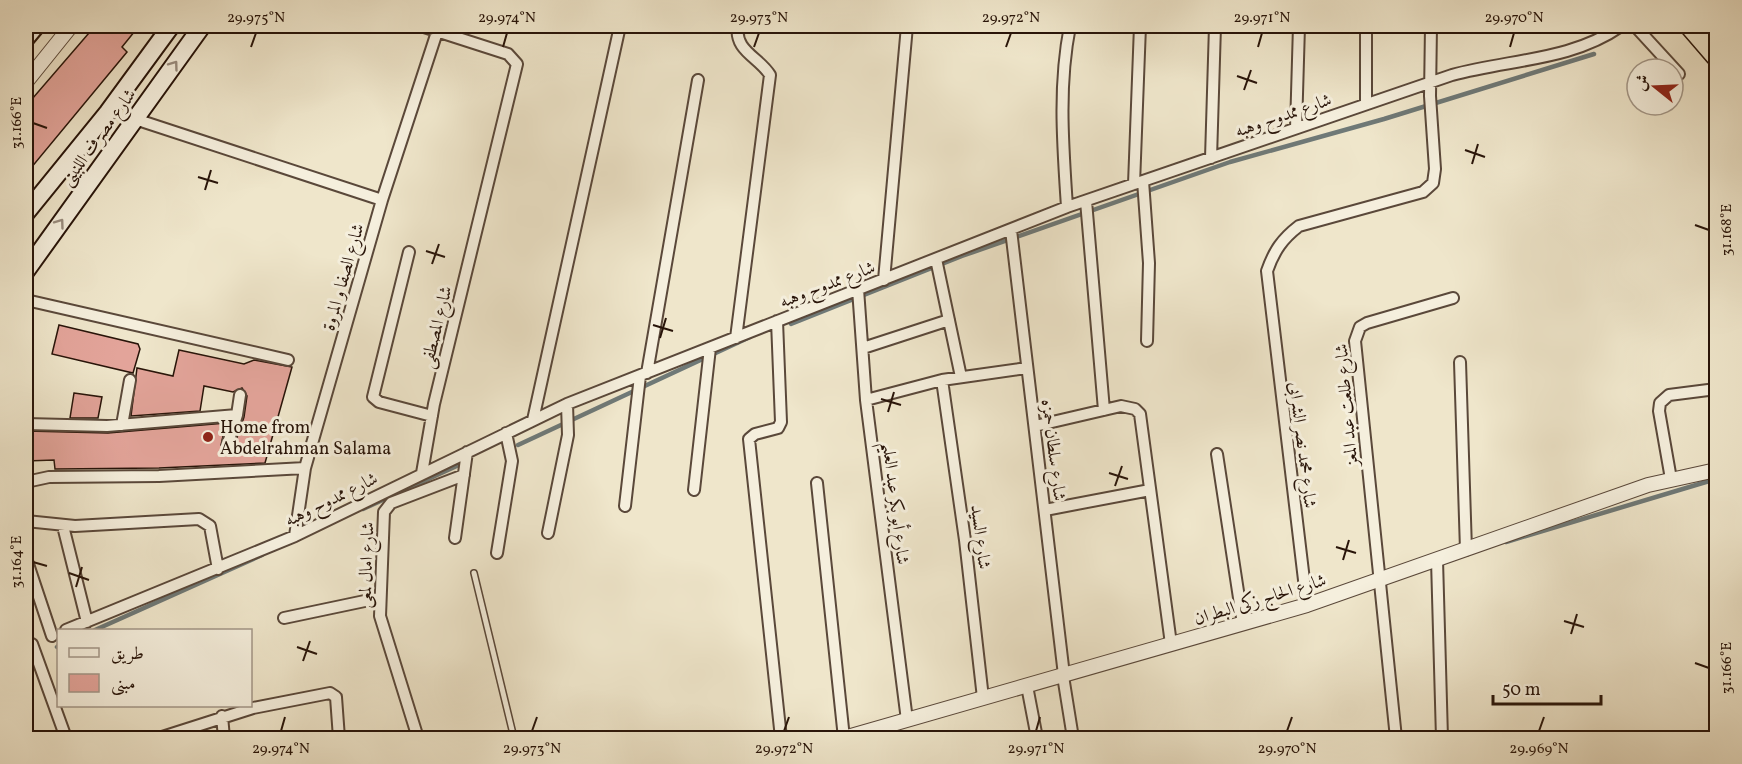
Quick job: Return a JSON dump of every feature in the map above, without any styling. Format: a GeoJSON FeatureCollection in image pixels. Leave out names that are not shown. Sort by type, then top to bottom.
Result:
{"type":"FeatureCollection","features":[{"type":"Feature","properties":{"kind":"highway"},"geometry":{"type":"LineString","coordinates":[[1690,26],[1713,52]]}},
{"type":"Feature","properties":{"kind":"main road"},"geometry":{"type":"LineString","coordinates":[[26,38],[36,26]]}},
{"type":"Feature","properties":{"kind":"main road","name":"شارع مصرف اللبينى"},"geometry":{"type":"LineString","coordinates":[[26,213],[108,112],[171,26]]}},
{"type":"Feature","properties":{"kind":"main road","name":"شارع مصرف اللبينى"},"geometry":{"type":"LineString","coordinates":[[26,271],[202,26]]}},
{"type":"Feature","properties":{"kind":"street"},"geometry":{"type":"LineString","coordinates":[[26,82],[71,26]]}},
{"type":"Feature","properties":{"kind":"street"},"geometry":{"type":"LineString","coordinates":[[421,26],[437,32]]}},
{"type":"Feature","properties":{"kind":"street"},"geometry":{"type":"LineString","coordinates":[[533,420],[620,26]]}},
{"type":"Feature","properties":{"kind":"street"},"geometry":{"type":"LineString","coordinates":[[736,338],[770,75],[764,64],[747,55],[740,45],[738,26]]}},
{"type":"Feature","properties":{"kind":"street"},"geometry":{"type":"LineString","coordinates":[[884,280],[907,26]]}},
{"type":"Feature","properties":{"kind":"street"},"geometry":{"type":"LineString","coordinates":[[1067,207],[1061,109],[1064,55],[1070,26]]}},
{"type":"Feature","properties":{"kind":"street"},"geometry":{"type":"LineString","coordinates":[[1140,26],[1140,184],[1144,201],[1149,263],[1147,341]]}},
{"type":"Feature","properties":{"kind":"street"},"geometry":{"type":"LineString","coordinates":[[1211,158],[1215,26]]}},
{"type":"Feature","properties":{"kind":"street"},"geometry":{"type":"LineString","coordinates":[[1296,128],[1299,26]]}},
{"type":"Feature","properties":{"kind":"street"},"geometry":{"type":"LineString","coordinates":[[1366,26],[1366,104]]}},
{"type":"Feature","properties":{"kind":"street"},"geometry":{"type":"LineString","coordinates":[[1431,26],[1431,82]]}},
{"type":"Feature","properties":{"kind":"street","name":"شارع ممدوح وهبه"},"geometry":{"type":"LineString","coordinates":[[69,629],[295,536],[533,420],[568,410],[777,321],[859,295],[884,280],[937,265],[1067,207],[1086,204],[1431,82],[1485,67],[1574,51],[1621,26]]}},
{"type":"Feature","properties":{"kind":"street"},"geometry":{"type":"LineString","coordinates":[[1635,26],[1663,57]]}},
{"type":"Feature","properties":{"kind":"street","name":"شارع المصطفى"},"geometry":{"type":"LineString","coordinates":[[422,473],[432,416],[517,64],[508,54],[437,32]]}},
{"type":"Feature","properties":{"kind":"street","name":"شارع الصفا و المروة"},"geometry":{"type":"LineString","coordinates":[[295,536],[305,468],[382,200],[437,32]]}},
{"type":"Feature","properties":{"kind":"street"},"geometry":{"type":"LineString","coordinates":[[626,506],[637,402],[698,80]]}},
{"type":"Feature","properties":{"kind":"street","name":"شارع محمد نصر الشرابى"},"geometry":{"type":"LineString","coordinates":[[1306,605],[1267,290],[1267,271],[1273,253],[1284,237],[1299,226],[1429,188],[1435,169],[1431,82]]}},
{"type":"Feature","properties":{"kind":"street"},"geometry":{"type":"LineString","coordinates":[[135,119],[382,200]]}},
{"type":"Feature","properties":{"kind":"street"},"geometry":{"type":"LineString","coordinates":[[1086,204],[1104,410]]}},
{"type":"Feature","properties":{"kind":"street","name":"شارع سلطان حمزه"},"geometry":{"type":"LineString","coordinates":[[1011,232],[1073,738]]}},
{"type":"Feature","properties":{"kind":"street"},"geometry":{"type":"LineString","coordinates":[[409,252],[373,396],[379,402],[432,416]]}},
{"type":"Feature","properties":{"kind":"street"},"geometry":{"type":"LineString","coordinates":[[937,265],[961,377]]}},
{"type":"Feature","properties":{"kind":"street","name":"شارع أبو بكر عبد العليم"},"geometry":{"type":"LineString","coordinates":[[859,295],[866,400],[907,720]]}},
{"type":"Feature","properties":{"kind":"street","name":"شارع طلعت عبد المعز"},"geometry":{"type":"LineString","coordinates":[[1380,578],[1356,333],[1367,323],[1453,298]]}},
{"type":"Feature","properties":{"kind":"street"},"geometry":{"type":"LineString","coordinates":[[26,300],[288,360]]}},
{"type":"Feature","properties":{"kind":"street"},"geometry":{"type":"LineString","coordinates":[[863,348],[949,320]]}},
{"type":"Feature","properties":{"kind":"street"},"geometry":{"type":"LineString","coordinates":[[777,321],[781,422],[778,428],[755,434],[749,439],[781,738]]}},
{"type":"Feature","properties":{"kind":"street"},"geometry":{"type":"LineString","coordinates":[[694,490],[710,350]]}},
{"type":"Feature","properties":{"kind":"street"},"geometry":{"type":"LineString","coordinates":[[1460,362],[1466,550]]}},
{"type":"Feature","properties":{"kind":"street"},"geometry":{"type":"LineString","coordinates":[[866,400],[942,380],[1027,368]]}},
{"type":"Feature","properties":{"kind":"street"},"geometry":{"type":"LineString","coordinates":[[122,425],[130,380]]}},
{"type":"Feature","properties":{"kind":"street","name":"شارع السيد"},"geometry":{"type":"LineString","coordinates":[[942,380],[965,540],[983,698]]}},
{"type":"Feature","properties":{"kind":"street"},"geometry":{"type":"LineString","coordinates":[[1671,479],[1660,403],[1669,395],[1716,389]]}},
{"type":"Feature","properties":{"kind":"street"},"geometry":{"type":"LineString","coordinates":[[228,443],[237,415],[240,394]]}},
{"type":"Feature","properties":{"kind":"street"},"geometry":{"type":"LineString","coordinates":[[1035,426],[1128,406],[1140,414],[1171,644]]}},
{"type":"Feature","properties":{"kind":"street"},"geometry":{"type":"LineString","coordinates":[[548,532],[568,435],[568,410]]}},
{"type":"Feature","properties":{"kind":"street"},"geometry":{"type":"LineString","coordinates":[[26,424],[122,425],[237,415]]}},
{"type":"Feature","properties":{"kind":"street"},"geometry":{"type":"LineString","coordinates":[[497,553],[512,461],[511,446],[506,433]]}},
{"type":"Feature","properties":{"kind":"street"},"geometry":{"type":"LineString","coordinates":[[455,538],[468,452]]}},
{"type":"Feature","properties":{"kind":"street"},"geometry":{"type":"LineString","coordinates":[[1217,454],[1244,624]]}},
{"type":"Feature","properties":{"kind":"street"},"geometry":{"type":"LineString","coordinates":[[26,482],[49,477],[159,476],[305,468]]}},
{"type":"Feature","properties":{"kind":"street","name":"شارع الحاج زكى البطران"},"geometry":{"type":"LineString","coordinates":[[850,738],[1306,605],[1614,496],[1671,479],[1716,470]]}},
{"type":"Feature","properties":{"kind":"street","name":"شارع امال لمعى"},"geometry":{"type":"LineString","coordinates":[[418,738],[380,616],[379,598],[386,508],[391,503],[464,475]]}},
{"type":"Feature","properties":{"kind":"street"},"geometry":{"type":"LineString","coordinates":[[817,483],[850,738]]}},
{"type":"Feature","properties":{"kind":"street"},"geometry":{"type":"LineString","coordinates":[[1045,510],[1150,490]]}},
{"type":"Feature","properties":{"kind":"street"},"geometry":{"type":"LineString","coordinates":[[26,521],[63,526],[199,519],[210,526],[218,569]]}},
{"type":"Feature","properties":{"kind":"street"},"geometry":{"type":"LineString","coordinates":[[63,526],[87,622]]}},
{"type":"Feature","properties":{"kind":"street"},"geometry":{"type":"LineString","coordinates":[[26,558],[55,635],[29,645],[66,738]]}},
{"type":"Feature","properties":{"kind":"street"},"geometry":{"type":"LineString","coordinates":[[1437,560],[1442,738]]}},
{"type":"Feature","properties":{"kind":"street"},"geometry":{"type":"LineString","coordinates":[[1380,578],[1395,738]]}},
{"type":"Feature","properties":{"kind":"street"},"geometry":{"type":"LineString","coordinates":[[284,618],[379,598]]}},
{"type":"Feature","properties":{"kind":"street"},"geometry":{"type":"LineString","coordinates":[[1028,686],[1037,738]]}},
{"type":"Feature","properties":{"kind":"street"},"geometry":{"type":"LineString","coordinates":[[159,738],[222,716],[327,693],[336,697],[339,738]]}},
{"type":"Feature","properties":{"kind":"street"},"geometry":{"type":"LineString","coordinates":[[222,716],[224,738]]}},
{"type":"Feature","properties":{"kind":"lane"},"geometry":{"type":"LineString","coordinates":[[474,573],[514,738]]}},
{"type":"Feature","properties":{"kind":"building"},"geometry":{"type":"Polygon","coordinates":[[[95,26],[139,26],[122,47],[127,52],[26,174],[26,106],[95,26]]]}},
{"type":"Feature","properties":{"kind":"building"},"geometry":{"type":"Polygon","coordinates":[[[59,325],[138,344],[140,349],[133,373],[52,354],[59,325]]]}},
{"type":"Feature","properties":{"kind":"building"},"geometry":{"type":"Polygon","coordinates":[[[179,350],[244,364],[254,360],[292,367],[265,463],[159,468],[55,469],[54,460],[26,461],[26,431],[108,433],[226,423],[221,445],[225,450],[233,449],[244,417],[247,396],[242,388],[233,392],[204,386],[200,411],[131,416],[137,368],[173,376],[179,350]]]}},
{"type":"Feature","properties":{"kind":"building"},"geometry":{"type":"Polygon","coordinates":[[[74,393],[102,397],[98,418],[70,418],[74,393]]]}},
{"type":"Feature","properties":{"kind":"waterway"},"geometry":{"type":"LineString","coordinates":[[791,324],[962,256],[1230,162],[1384,119],[1594,54]]}},
{"type":"Feature","properties":{"kind":"waterway"},"geometry":{"type":"LineString","coordinates":[[518,445],[750,337]]}},
{"type":"Feature","properties":{"kind":"waterway"},"geometry":{"type":"LineString","coordinates":[[363,509],[461,464]]}},
{"type":"Feature","properties":{"kind":"waterway"},"geometry":{"type":"LineString","coordinates":[[1506,542],[1716,479]]}},
{"type":"Feature","properties":{"kind":"waterway"},"geometry":{"type":"LineString","coordinates":[[97,629],[262,555]]}},
{"type":"Feature","properties":{"kind":"place","name":"Home from Abdelrahman Salama"},"geometry":{"type":"Point","coordinates":[208,437]}}]}
